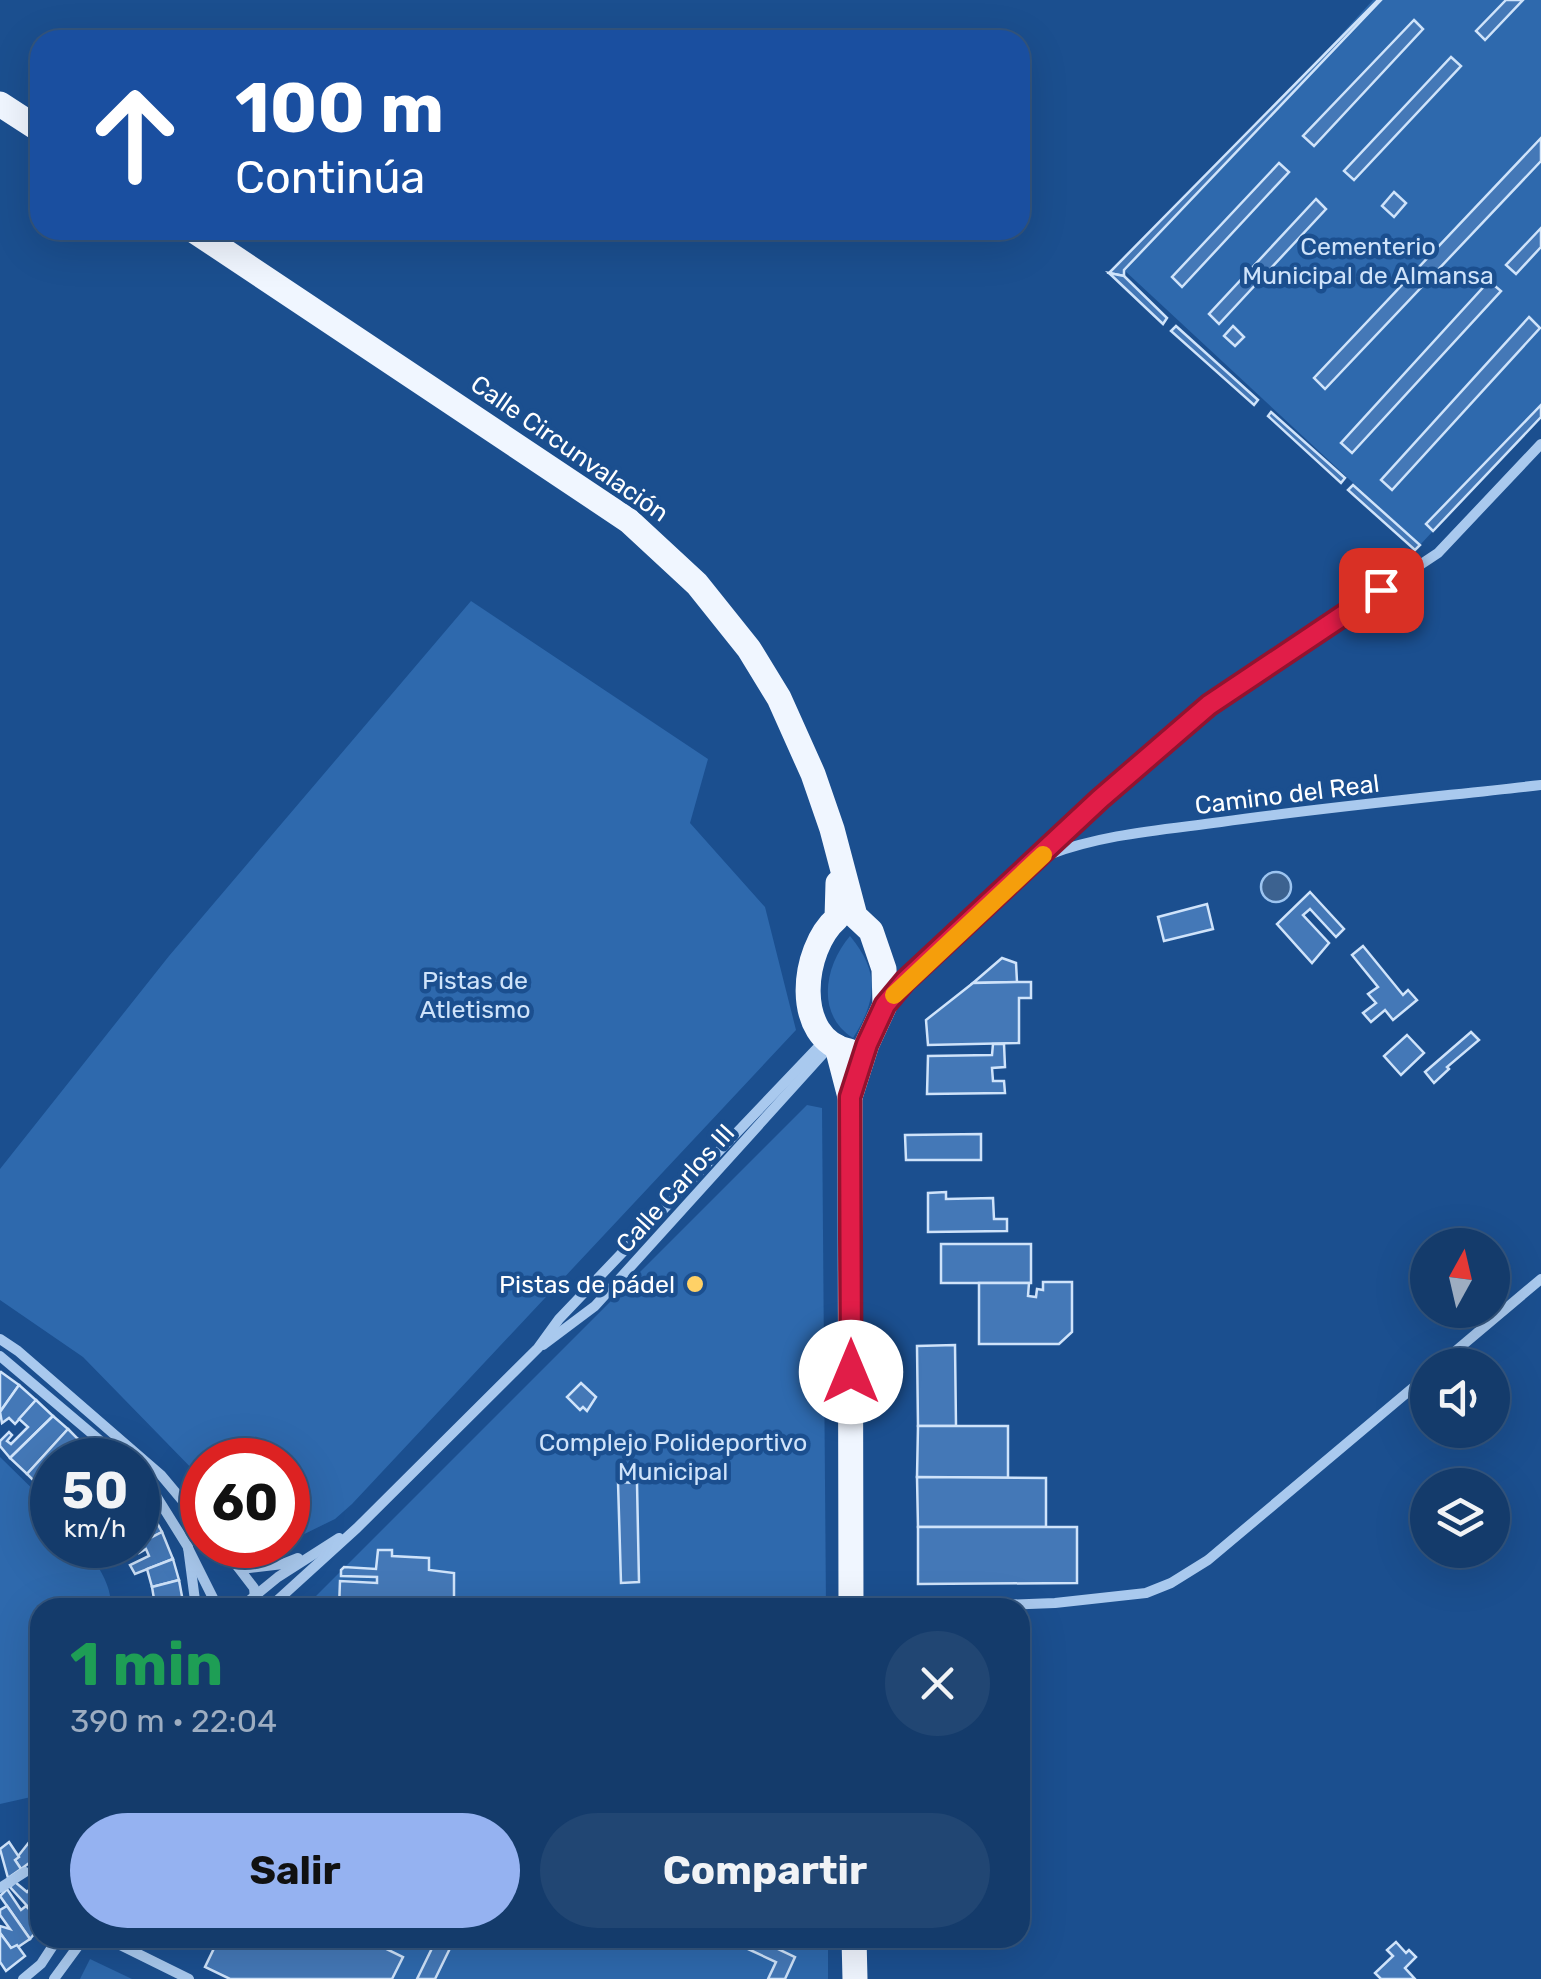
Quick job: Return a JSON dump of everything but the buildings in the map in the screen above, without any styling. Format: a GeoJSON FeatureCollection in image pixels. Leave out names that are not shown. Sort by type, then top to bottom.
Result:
{"type":"FeatureCollection","features":[{"type":"Feature","properties":{"kind":"main road"},"geometry":{"type":"LineString","coordinates":[[0,104],[30,124]]}},
{"type":"Feature","properties":{"kind":"main road","name":"Calle Circunvalación"},"geometry":{"type":"LineString","coordinates":[[208,240],[630,521],[676,563],[733,627],[780,698],[814,774],[839,858],[846,917],[818,943],[807,985],[813,1016],[832,1043],[850,1097]]}},
{"type":"Feature","properties":{"kind":"main road"},"geometry":{"type":"LineString","coordinates":[[846,917],[871,931],[882,957],[885,1005],[850,1097],[851,1598]]}},
{"type":"Feature","properties":{"kind":"main road"},"geometry":{"type":"LineString","coordinates":[[832,1043],[852,1051],[867,1044]]}},
{"type":"Feature","properties":{"kind":"main road"},"geometry":{"type":"LineString","coordinates":[[854,1948],[854,1979]]}},
{"type":"Feature","properties":{"kind":"street"},"geometry":{"type":"LineString","coordinates":[[885,1005],[905,981],[1100,799],[1209,705],[1438,553],[1541,444]]}},
{"type":"Feature","properties":{"kind":"street","name":"Camino del Real"},"geometry":{"type":"LineString","coordinates":[[1042,857],[1085,841],[1114,836],[1541,785]]}},
{"type":"Feature","properties":{"kind":"street","name":"Calle Carlos III"},"geometry":{"type":"LineString","coordinates":[[538,1348],[559,1319],[832,1043]]}},
{"type":"Feature","properties":{"kind":"street","name":"Calle Carlos III"},"geometry":{"type":"LineString","coordinates":[[280,1598],[357,1528],[538,1348],[596,1306],[832,1043]]}},
{"type":"Feature","properties":{"kind":"street"},"geometry":{"type":"LineString","coordinates":[[1459,1348],[1541,1279]]}},
{"type":"Feature","properties":{"kind":"street"},"geometry":{"type":"LineString","coordinates":[[0,1340],[18,1351],[161,1475],[180,1498]]}},
{"type":"Feature","properties":{"kind":"street"},"geometry":{"type":"LineString","coordinates":[[0,1356],[96,1438]]}},
{"type":"Feature","properties":{"kind":"street"},"geometry":{"type":"LineString","coordinates":[[1030,1604],[1146,1593],[1171,1583],[1208,1560],[1410,1390]]}},
{"type":"Feature","properties":{"kind":"street"},"geometry":{"type":"LineString","coordinates":[[160,1501],[180,1534]]}},
{"type":"Feature","properties":{"kind":"street","name":"Calle Carlos III"},"geometry":{"type":"LineString","coordinates":[[251,1598],[317,1550],[357,1528]]}},
{"type":"Feature","properties":{"kind":"street"},"geometry":{"type":"LineString","coordinates":[[256,1598],[241,1569],[283,1564],[317,1550]]}},
{"type":"Feature","properties":{"kind":"street"},"geometry":{"type":"LineString","coordinates":[[191,1568],[195,1598]]}},
{"type":"Feature","properties":{"kind":"street"},"geometry":{"type":"LineString","coordinates":[[200,1568],[214,1598]]}},
{"type":"Feature","properties":{"kind":"street"},"geometry":{"type":"LineString","coordinates":[[0,1888],[24,1872]]}},
{"type":"Feature","properties":{"kind":"street"},"geometry":{"type":"LineString","coordinates":[[32,1979],[51,1948]]}},
{"type":"Feature","properties":{"kind":"street"},"geometry":{"type":"LineString","coordinates":[[54,1979],[77,1948]]}},
{"type":"Feature","properties":{"kind":"street"},"geometry":{"type":"LineString","coordinates":[[126,1948],[190,1979]]}},
{"type":"Feature","properties":{"kind":"street"},"geometry":{"type":"LineString","coordinates":[[22,1979],[41,1964]]}},
{"type":"Feature","properties":{"kind":"green space","name":"Cementerio Municipal de Almansa"},"geometry":{"type":"Polygon","coordinates":[[[1373,0],[1541,0],[1541,415],[1420,545],[1124,270],[1373,0]]]}},
{"type":"Feature","properties":{"kind":"green space","name":"Pistas de Atletismo"},"geometry":{"type":"Polygon","coordinates":[[[471,601],[708,759],[690,823],[765,907],[796,1030],[352,1504],[335,1519],[310,1531],[310,1438],[180,1438],[180,1456],[83,1357],[0,1300],[0,1169],[169,956],[471,601]]]}},
{"type":"Feature","properties":{"kind":"green space"},"geometry":{"type":"Polygon","coordinates":[[[850,936],[866,962],[872,986],[867,1011],[853,1038],[833,1016],[828,989],[835,961],[850,936]]]}},
{"type":"Feature","properties":{"kind":"green space","name":"Complejo Polideportivo Municipal"},"geometry":{"type":"Polygon","coordinates":[[[807,1105],[822,1108],[826,1598],[314,1598],[807,1105]]]}},
{"type":"Feature","properties":{"kind":"green space"},"geometry":{"type":"Polygon","coordinates":[[[0,1457],[30,1486],[30,1568],[98,1568],[110,1598],[30,1598],[30,1797],[0,1804],[0,1457]]]}},
{"type":"Feature","properties":{"kind":"green space"},"geometry":{"type":"Polygon","coordinates":[[[214,1948],[828,1948],[828,1979],[230,1979],[205,1967],[214,1948]]]}},
{"type":"Feature","properties":{"kind":"green space"},"geometry":{"type":"Polygon","coordinates":[[[90,1959],[132,1979],[80,1979],[90,1959]]]}},
{"type":"Feature","properties":{"kind":"shaded area"},"geometry":{"type":"Polygon","coordinates":[[[1276,872],[1290,881],[1291,887],[1282,901],[1276,902],[1262,893],[1261,887],[1270,873],[1276,872]]]}},
{"type":"Feature","properties":{"kind":"slow traffic"},"geometry":{"type":"LineString","coordinates":[[894,995],[1043,855]]}},
{"type":"Feature","properties":{"kind":"place","name":"Pistas de pádel"},"geometry":{"type":"Point","coordinates":[695,1284]}},
{"type":"Feature","properties":{"kind":"route"},"geometry":{"type":"LineString","coordinates":[[851,1372],[850,1097],[885,1005],[905,981],[1100,799],[1209,705],[1381,590]]}}]}
